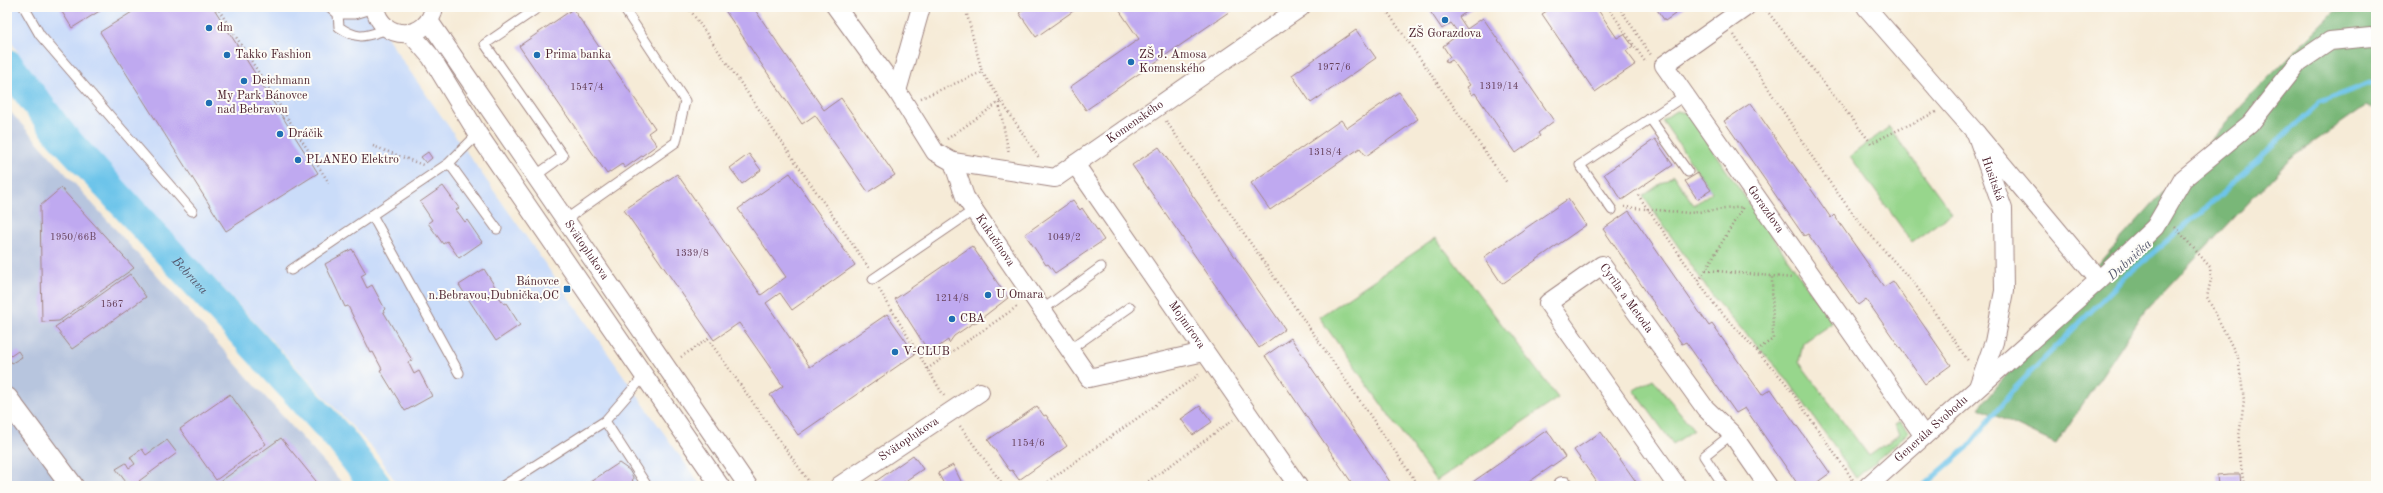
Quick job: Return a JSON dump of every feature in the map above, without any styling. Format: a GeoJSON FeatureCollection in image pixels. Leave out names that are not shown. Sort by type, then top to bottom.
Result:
{"type":"FeatureCollection","features":[{"type":"Feature","properties":{"kind":"main road"},"geometry":{"type":"LineString","coordinates":[[7,399],[72,486]]}},
{"type":"Feature","properties":{"kind":"street"},"geometry":{"type":"LineString","coordinates":[[836,7],[897,91],[935,152],[952,162]]}},
{"type":"Feature","properties":{"kind":"street"},"geometry":{"type":"LineString","coordinates":[[897,91],[921,7]]}},
{"type":"Feature","properties":{"kind":"street","name":"Komenského"},"geometry":{"type":"LineString","coordinates":[[952,162],[1055,178],[1301,7]]}},
{"type":"Feature","properties":{"kind":"street","name":"Gorazdova"},"geometry":{"type":"LineString","coordinates":[[1746,7],[1664,65],[1749,201],[1810,274],[1924,436]]}},
{"type":"Feature","properties":{"kind":"street","name":"Husitská"},"geometry":{"type":"LineString","coordinates":[[1866,7],[1976,133],[2003,210],[2004,291],[1994,342],[1977,389]]}},
{"type":"Feature","properties":{"kind":"street"},"geometry":{"type":"LineString","coordinates":[[375,8],[380,20],[388,29],[395,33],[411,34],[421,29],[432,14]]}},
{"type":"Feature","properties":{"kind":"street","name":"Svätoplukova"},"geometry":{"type":"LineString","coordinates":[[432,14],[535,176],[741,484]]}},
{"type":"Feature","properties":{"kind":"street","name":"Svätoplukova"},"geometry":{"type":"LineString","coordinates":[[411,34],[431,57],[478,134],[720,486]]}},
{"type":"Feature","properties":{"kind":"street","name":"Generála Svobodu"},"geometry":{"type":"LineString","coordinates":[[1861,484],[1924,436],[2099,280],[2155,227],[2183,179],[2250,124],[2299,62],[2330,41],[2371,37],[2376,38]]}},
{"type":"Feature","properties":{"kind":"street"},"geometry":{"type":"LineString","coordinates":[[1976,133],[2099,280]]}},
{"type":"Feature","properties":{"kind":"street","name":"Kukučínova"},"geometry":{"type":"LineString","coordinates":[[952,162],[965,197],[1089,378],[1208,359]]}},
{"type":"Feature","properties":{"kind":"street","name":"Mojmírova"},"geometry":{"type":"LineString","coordinates":[[1075,164],[1208,359],[1298,486]]}},
{"type":"Feature","properties":{"kind":"street","name":"Cyrila a Metoda"},"geometry":{"type":"LineString","coordinates":[[1677,486],[1548,302],[1602,265],[1705,408],[1732,434],[1768,486]]}},
{"type":"Feature","properties":{"kind":"street","name":"Svätoplukova"},"geometry":{"type":"LineString","coordinates":[[839,486],[980,392]]}},
{"type":"Feature","properties":{"kind":"lane"},"geometry":{"type":"LineString","coordinates":[[24,7],[40,35],[192,211]]}},
{"type":"Feature","properties":{"kind":"lane"},"geometry":{"type":"LineString","coordinates":[[330,7],[338,14],[355,14],[375,8]]}},
{"type":"Feature","properties":{"kind":"lane"},"geometry":{"type":"LineString","coordinates":[[535,176],[563,156],[485,44],[539,7]]}},
{"type":"Feature","properties":{"kind":"lane"},"geometry":{"type":"LineString","coordinates":[[565,220],[676,142],[685,101],[623,7]]}},
{"type":"Feature","properties":{"kind":"lane"},"geometry":{"type":"LineString","coordinates":[[338,14],[339,27],[353,36],[369,35],[388,29]]}},
{"type":"Feature","properties":{"kind":"lane"},"geometry":{"type":"LineString","coordinates":[[1610,207],[1580,165],[1684,96]]}},
{"type":"Feature","properties":{"kind":"lane"},"geometry":{"type":"LineString","coordinates":[[1650,118],[1688,172]]}},
{"type":"Feature","properties":{"kind":"lane"},"geometry":{"type":"LineString","coordinates":[[291,270],[449,163],[478,134]]}},
{"type":"Feature","properties":{"kind":"lane"},"geometry":{"type":"LineString","coordinates":[[449,163],[497,229]]}},
{"type":"Feature","properties":{"kind":"lane"},"geometry":{"type":"LineString","coordinates":[[873,279],[974,210]]}},
{"type":"Feature","properties":{"kind":"lane"},"geometry":{"type":"LineString","coordinates":[[372,215],[459,374]]}},
{"type":"Feature","properties":{"kind":"lane"},"geometry":{"type":"LineString","coordinates":[[1037,303],[1101,267]]}},
{"type":"Feature","properties":{"kind":"lane"},"geometry":{"type":"LineString","coordinates":[[1069,350],[1130,306]]}},
{"type":"Feature","properties":{"kind":"lane"},"geometry":{"type":"LineString","coordinates":[[503,486],[605,421],[644,375]]}},
{"type":"Feature","properties":{"kind":"lane"},"geometry":{"type":"LineString","coordinates":[[605,421],[647,486]]}},
{"type":"Feature","properties":{"kind":"lane"},"geometry":{"type":"LineString","coordinates":[[1724,486],[1704,456],[1732,434]]}},
{"type":"Feature","properties":{"kind":"path"},"geometry":{"type":"LineString","coordinates":[[217,7],[329,183]]}},
{"type":"Feature","properties":{"kind":"path"},"geometry":{"type":"LineString","coordinates":[[688,7],[870,268],[873,279],[927,370],[945,397],[950,412],[1004,486]]}},
{"type":"Feature","properties":{"kind":"path"},"geometry":{"type":"LineString","coordinates":[[965,7],[982,72],[1000,102],[1040,160]]}},
{"type":"Feature","properties":{"kind":"path"},"geometry":{"type":"LineString","coordinates":[[1384,7],[1507,182]]}},
{"type":"Feature","properties":{"kind":"path"},"geometry":{"type":"LineString","coordinates":[[1608,7],[1646,63]]}},
{"type":"Feature","properties":{"kind":"path"},"geometry":{"type":"LineString","coordinates":[[1620,7],[1654,58]]}},
{"type":"Feature","properties":{"kind":"path"},"geometry":{"type":"LineString","coordinates":[[1764,7],[1871,143],[1940,110]]}},
{"type":"Feature","properties":{"kind":"path"},"geometry":{"type":"LineString","coordinates":[[1725,22],[1822,172],[1860,223],[1916,286],[1973,367]]}},
{"type":"Feature","properties":{"kind":"path"},"geometry":{"type":"LineString","coordinates":[[919,99],[982,72]]}},
{"type":"Feature","properties":{"kind":"path"},"geometry":{"type":"LineString","coordinates":[[946,139],[1000,102]]}},
{"type":"Feature","properties":{"kind":"path"},"geometry":{"type":"LineString","coordinates":[[1000,102],[1010,160]]}},
{"type":"Feature","properties":{"kind":"path"},"geometry":{"type":"LineString","coordinates":[[1156,108],[1419,486]]}},
{"type":"Feature","properties":{"kind":"path"},"geometry":{"type":"LineString","coordinates":[[373,146],[437,171]]}},
{"type":"Feature","properties":{"kind":"path"},"geometry":{"type":"LineString","coordinates":[[1638,195],[1714,304],[1785,382],[1861,484]]}},
{"type":"Feature","properties":{"kind":"path"},"geometry":{"type":"LineString","coordinates":[[1610,207],[1689,213],[1749,201]]}},
{"type":"Feature","properties":{"kind":"path"},"geometry":{"type":"LineString","coordinates":[[1699,281],[1749,201]]}},
{"type":"Feature","properties":{"kind":"path"},"geometry":{"type":"LineString","coordinates":[[2163,213],[2210,267],[2211,279],[2207,297],[2238,358],[2244,400],[2238,444],[2244,486]]}},
{"type":"Feature","properties":{"kind":"path"},"geometry":{"type":"LineString","coordinates":[[1706,270],[1802,279],[1810,274]]}},
{"type":"Feature","properties":{"kind":"path"},"geometry":{"type":"LineString","coordinates":[[1757,350],[1773,339],[1772,276]]}},
{"type":"Feature","properties":{"kind":"path"},"geometry":{"type":"LineString","coordinates":[[927,370],[1037,303]]}},
{"type":"Feature","properties":{"kind":"path"},"geometry":{"type":"LineString","coordinates":[[676,360],[708,339],[812,486]]}},
{"type":"Feature","properties":{"kind":"path"},"geometry":{"type":"LineString","coordinates":[[1041,486],[1208,359]]}},
{"type":"Feature","properties":{"kind":"path"},"geometry":{"type":"LineString","coordinates":[[1142,486],[1230,422]]}},
{"type":"Feature","properties":{"kind":"shaded area"},"geometry":{"type":"Polygon","coordinates":[[[7,7],[368,7],[402,60],[701,486],[398,486],[376,452],[48,101],[7,35],[7,7]]]}},
{"type":"Feature","properties":{"kind":"shaded area"},"geometry":{"type":"Polygon","coordinates":[[[7,108],[345,486],[7,486],[7,108]]]}},
{"type":"Feature","properties":{"kind":"green space"},"geometry":{"type":"Polygon","coordinates":[[[2335,11],[2376,13],[2376,110],[2367,105],[2291,158],[2142,315],[2056,444],[1979,408],[2106,255],[2258,88],[2335,11]]]}},
{"type":"Feature","properties":{"kind":"green space"},"geometry":{"type":"Polygon","coordinates":[[[1676,111],[1687,113],[1832,323],[1803,343],[1799,362],[1869,456],[1900,434],[1895,425],[1900,422],[1909,432],[1856,478],[1787,379],[1717,302],[1643,196],[1673,175],[1694,205],[1712,192],[1662,120],[1676,111]]]}},
{"type":"Feature","properties":{"kind":"green space"},"geometry":{"type":"Polygon","coordinates":[[[1889,127],[1952,213],[1912,242],[1850,156],[1889,127]]]}},
{"type":"Feature","properties":{"kind":"green space"},"geometry":{"type":"Polygon","coordinates":[[[1436,238],[1558,398],[1436,481],[1319,317],[1436,238]]]}},
{"type":"Feature","properties":{"kind":"green space"},"geometry":{"type":"Polygon","coordinates":[[[1653,379],[1694,430],[1673,444],[1634,390],[1653,379]]]}},
{"type":"Feature","properties":{"kind":"building"},"geometry":{"type":"Polygon","coordinates":[[[59,7],[106,7],[72,28],[59,7]]]}},
{"type":"Feature","properties":{"kind":"building","name":"My Park Bánovce nad Bebravou"},"geometry":{"type":"Polygon","coordinates":[[[140,7],[213,7],[318,173],[226,231],[100,32],[140,7]]]}},
{"type":"Feature","properties":{"kind":"building"},"geometry":{"type":"Polygon","coordinates":[[[726,7],[753,7],[824,110],[841,98],[895,175],[868,192],[815,115],[802,124],[724,9],[726,7]]]}},
{"type":"Feature","properties":{"kind":"building"},"geometry":{"type":"Polygon","coordinates":[[[1028,7],[1079,7],[1036,37],[1019,13],[1028,7]]]}},
{"type":"Feature","properties":{"kind":"building","name":"ZŠ J. Amosa Komenského"},"geometry":{"type":"Polygon","coordinates":[[[1117,7],[1236,7],[1086,110],[1070,87],[1139,39],[1117,7]]]}},
{"type":"Feature","properties":{"kind":"building"},"geometry":{"type":"Polygon","coordinates":[[[1427,7],[1474,7],[1459,17],[1467,29],[1483,18],[1554,121],[1538,133],[1540,136],[1516,153],[1475,93],[1472,95],[1467,87],[1470,85],[1452,60],[1447,63],[1445,60],[1450,57],[1443,46],[1459,34],[1451,23],[1442,29],[1427,7]]]}},
{"type":"Feature","properties":{"kind":"building"},"geometry":{"type":"Polygon","coordinates":[[[1553,7],[1596,7],[1617,38],[1624,34],[1633,46],[1626,51],[1636,64],[1595,92],[1542,14],[1553,7]]]}},
{"type":"Feature","properties":{"kind":"building"},"geometry":{"type":"Polygon","coordinates":[[[1655,7],[1685,7],[1665,21],[1655,7]]]}},
{"type":"Feature","properties":{"kind":"building"},"geometry":{"type":"Polygon","coordinates":[[[573,9],[655,128],[648,133],[657,145],[625,168],[622,164],[607,174],[519,46],[573,9]]]}},
{"type":"Feature","properties":{"kind":"building"},"geometry":{"type":"Polygon","coordinates":[[[1356,30],[1376,58],[1311,103],[1292,75],[1356,30]]]}},
{"type":"Feature","properties":{"kind":"building"},"geometry":{"type":"Polygon","coordinates":[[[1399,92],[1418,119],[1366,156],[1360,148],[1270,210],[1251,183],[1341,120],[1347,128],[1399,92]]]}},
{"type":"Feature","properties":{"kind":"building"},"geometry":{"type":"Polygon","coordinates":[[[1751,103],[1831,218],[1834,215],[1884,287],[1893,281],[1951,365],[1925,384],[1866,299],[1858,305],[1808,234],[1804,236],[1724,121],[1751,103]]]}},
{"type":"Feature","properties":{"kind":"building"},"geometry":{"type":"Polygon","coordinates":[[[1655,139],[1673,165],[1622,200],[1604,174],[1655,139]]]}},
{"type":"Feature","properties":{"kind":"building"},"geometry":{"type":"Polygon","coordinates":[[[1159,147],[1285,329],[1259,348],[1132,165],[1159,147]]]}},
{"type":"Feature","properties":{"kind":"building"},"geometry":{"type":"Polygon","coordinates":[[[428,152],[432,158],[426,163],[421,157],[428,152]]]}},
{"type":"Feature","properties":{"kind":"building"},"geometry":{"type":"Polygon","coordinates":[[[749,154],[761,170],[742,184],[730,168],[749,154]]]}},
{"type":"Feature","properties":{"kind":"building"},"geometry":{"type":"Polygon","coordinates":[[[790,173],[855,265],[792,310],[780,293],[766,303],[810,367],[887,314],[915,354],[798,435],[770,395],[783,386],[739,323],[714,340],[624,210],[677,174],[761,295],[786,277],[738,209],[790,173]]]}},
{"type":"Feature","properties":{"kind":"building"},"geometry":{"type":"Polygon","coordinates":[[[1698,173],[1711,190],[1697,199],[1685,181],[1698,173]]]}},
{"type":"Feature","properties":{"kind":"building"},"geometry":{"type":"Polygon","coordinates":[[[443,186],[459,208],[456,210],[465,222],[467,220],[482,242],[459,258],[447,241],[443,244],[428,223],[432,220],[420,202],[443,186]]]}},
{"type":"Feature","properties":{"kind":"building"},"geometry":{"type":"Polygon","coordinates":[[[61,188],[134,268],[59,321],[42,322],[40,206],[61,188]]]}},
{"type":"Feature","properties":{"kind":"building"},"geometry":{"type":"Polygon","coordinates":[[[1568,199],[1586,225],[1502,284],[1484,257],[1568,199]]]}},
{"type":"Feature","properties":{"kind":"building"},"geometry":{"type":"Polygon","coordinates":[[[1073,200],[1080,210],[1082,208],[1104,240],[1055,273],[1048,264],[1046,265],[1025,234],[1073,200]]]}},
{"type":"Feature","properties":{"kind":"building"},"geometry":{"type":"Polygon","coordinates":[[[1629,211],[1709,326],[1712,324],[1762,395],[1771,389],[1830,473],[1812,486],[1799,486],[1745,408],[1736,413],[1686,342],[1682,344],[1603,229],[1629,211]]]}},
{"type":"Feature","properties":{"kind":"building"},"geometry":{"type":"Polygon","coordinates":[[[972,246],[1008,298],[974,324],[973,323],[954,336],[949,343],[948,340],[931,352],[928,348],[927,349],[895,299],[972,246]]]}},
{"type":"Feature","properties":{"kind":"building"},"geometry":{"type":"Polygon","coordinates":[[[352,249],[366,273],[361,276],[367,288],[372,285],[385,309],[383,311],[412,360],[408,362],[414,374],[419,371],[432,396],[405,411],[380,370],[382,369],[373,352],[371,353],[348,306],[345,307],[325,264],[352,249]]]}},
{"type":"Feature","properties":{"kind":"building"},"geometry":{"type":"Polygon","coordinates":[[[484,269],[499,293],[497,294],[504,304],[506,303],[520,325],[496,341],[459,285],[484,269]]]}},
{"type":"Feature","properties":{"kind":"building"},"geometry":{"type":"Polygon","coordinates":[[[130,274],[146,297],[72,349],[55,327],[130,274]]]}},
{"type":"Feature","properties":{"kind":"building"},"geometry":{"type":"Polygon","coordinates":[[[1291,338],[1393,486],[1354,486],[1265,356],[1291,338]]]}},
{"type":"Feature","properties":{"kind":"building"},"geometry":{"type":"Polygon","coordinates":[[[18,351],[22,357],[12,363],[8,358],[18,351]]]}},
{"type":"Feature","properties":{"kind":"building"},"geometry":{"type":"Polygon","coordinates":[[[230,394],[266,444],[216,480],[180,429],[230,394]]]}},
{"type":"Feature","properties":{"kind":"building"},"geometry":{"type":"Polygon","coordinates":[[[1037,406],[1044,416],[1046,415],[1067,446],[1019,480],[1012,470],[1010,471],[988,440],[1037,406]]]}},
{"type":"Feature","properties":{"kind":"building"},"geometry":{"type":"Polygon","coordinates":[[[1200,406],[1212,422],[1193,435],[1181,419],[1200,406]]]}},
{"type":"Feature","properties":{"kind":"building"},"geometry":{"type":"Polygon","coordinates":[[[1547,430],[1565,457],[1523,486],[1467,486],[1547,430]]]}},
{"type":"Feature","properties":{"kind":"building"},"geometry":{"type":"Polygon","coordinates":[[[1601,432],[1639,486],[1599,486],[1574,450],[1601,432]]]}},
{"type":"Feature","properties":{"kind":"building"},"geometry":{"type":"Polygon","coordinates":[[[281,438],[320,486],[214,486],[281,438]]]}},
{"type":"Feature","properties":{"kind":"building"},"geometry":{"type":"Polygon","coordinates":[[[167,440],[177,453],[139,481],[142,486],[129,486],[116,469],[126,463],[129,468],[135,464],[130,457],[142,449],[146,455],[167,440]]]}},
{"type":"Feature","properties":{"kind":"building"},"geometry":{"type":"Polygon","coordinates":[[[913,455],[923,469],[898,486],[869,486],[913,455]]]}},
{"type":"Feature","properties":{"kind":"building"},"geometry":{"type":"Polygon","coordinates":[[[619,463],[629,470],[633,477],[632,486],[584,486],[619,463]]]}},
{"type":"Feature","properties":{"kind":"building"},"geometry":{"type":"Polygon","coordinates":[[[953,465],[963,486],[945,486],[938,473],[953,465]]]}},
{"type":"Feature","properties":{"kind":"building"},"geometry":{"type":"Polygon","coordinates":[[[2240,474],[2241,486],[2218,486],[2217,475],[2240,474]]]}},
{"type":"Feature","properties":{"kind":"waterway","name":"Bebrava"},"geometry":{"type":"LineString","coordinates":[[7,64],[61,135],[341,440],[376,486]]}},
{"type":"Feature","properties":{"kind":"waterway","name":"Dubnička"},"geometry":{"type":"LineString","coordinates":[[1923,486],[1968,447],[2014,389],[2126,276],[2217,198],[2320,102],[2376,81]]}},
{"type":"Feature","properties":{"kind":"place","name":"ZŠ Gorazdova"},"geometry":{"type":"Point","coordinates":[1445,20]}},
{"type":"Feature","properties":{"kind":"place","name":"dm"},"geometry":{"type":"Point","coordinates":[209,28]}},
{"type":"Feature","properties":{"kind":"place","name":"Takko Fashion"},"geometry":{"type":"Point","coordinates":[227,55]}},
{"type":"Feature","properties":{"kind":"place","name":"Prima banka"},"geometry":{"type":"Point","coordinates":[537,55]}},
{"type":"Feature","properties":{"kind":"place","name":"ZŠ J. Amosa Komenského"},"geometry":{"type":"Point","coordinates":[1131,62]}},
{"type":"Feature","properties":{"kind":"place","name":"Deichmann"},"geometry":{"type":"Point","coordinates":[244,81]}},
{"type":"Feature","properties":{"kind":"place","name":"My Park Bánovce nad Bebravou"},"geometry":{"type":"Point","coordinates":[209,103]}},
{"type":"Feature","properties":{"kind":"place","name":"Dráčik"},"geometry":{"type":"Point","coordinates":[280,134]}},
{"type":"Feature","properties":{"kind":"place","name":"PLANEO Elektro"},"geometry":{"type":"Point","coordinates":[298,160]}},
{"type":"Feature","properties":{"kind":"place","name":"Bánovce n.Bebravou,Dubnička,OC"},"geometry":{"type":"Point","coordinates":[567,289]}},
{"type":"Feature","properties":{"kind":"place","name":"U Omara"},"geometry":{"type":"Point","coordinates":[988,295]}},
{"type":"Feature","properties":{"kind":"place","name":"CBA"},"geometry":{"type":"Point","coordinates":[952,319]}},
{"type":"Feature","properties":{"kind":"place","name":"V-CLUB"},"geometry":{"type":"Point","coordinates":[895,352]}}]}
